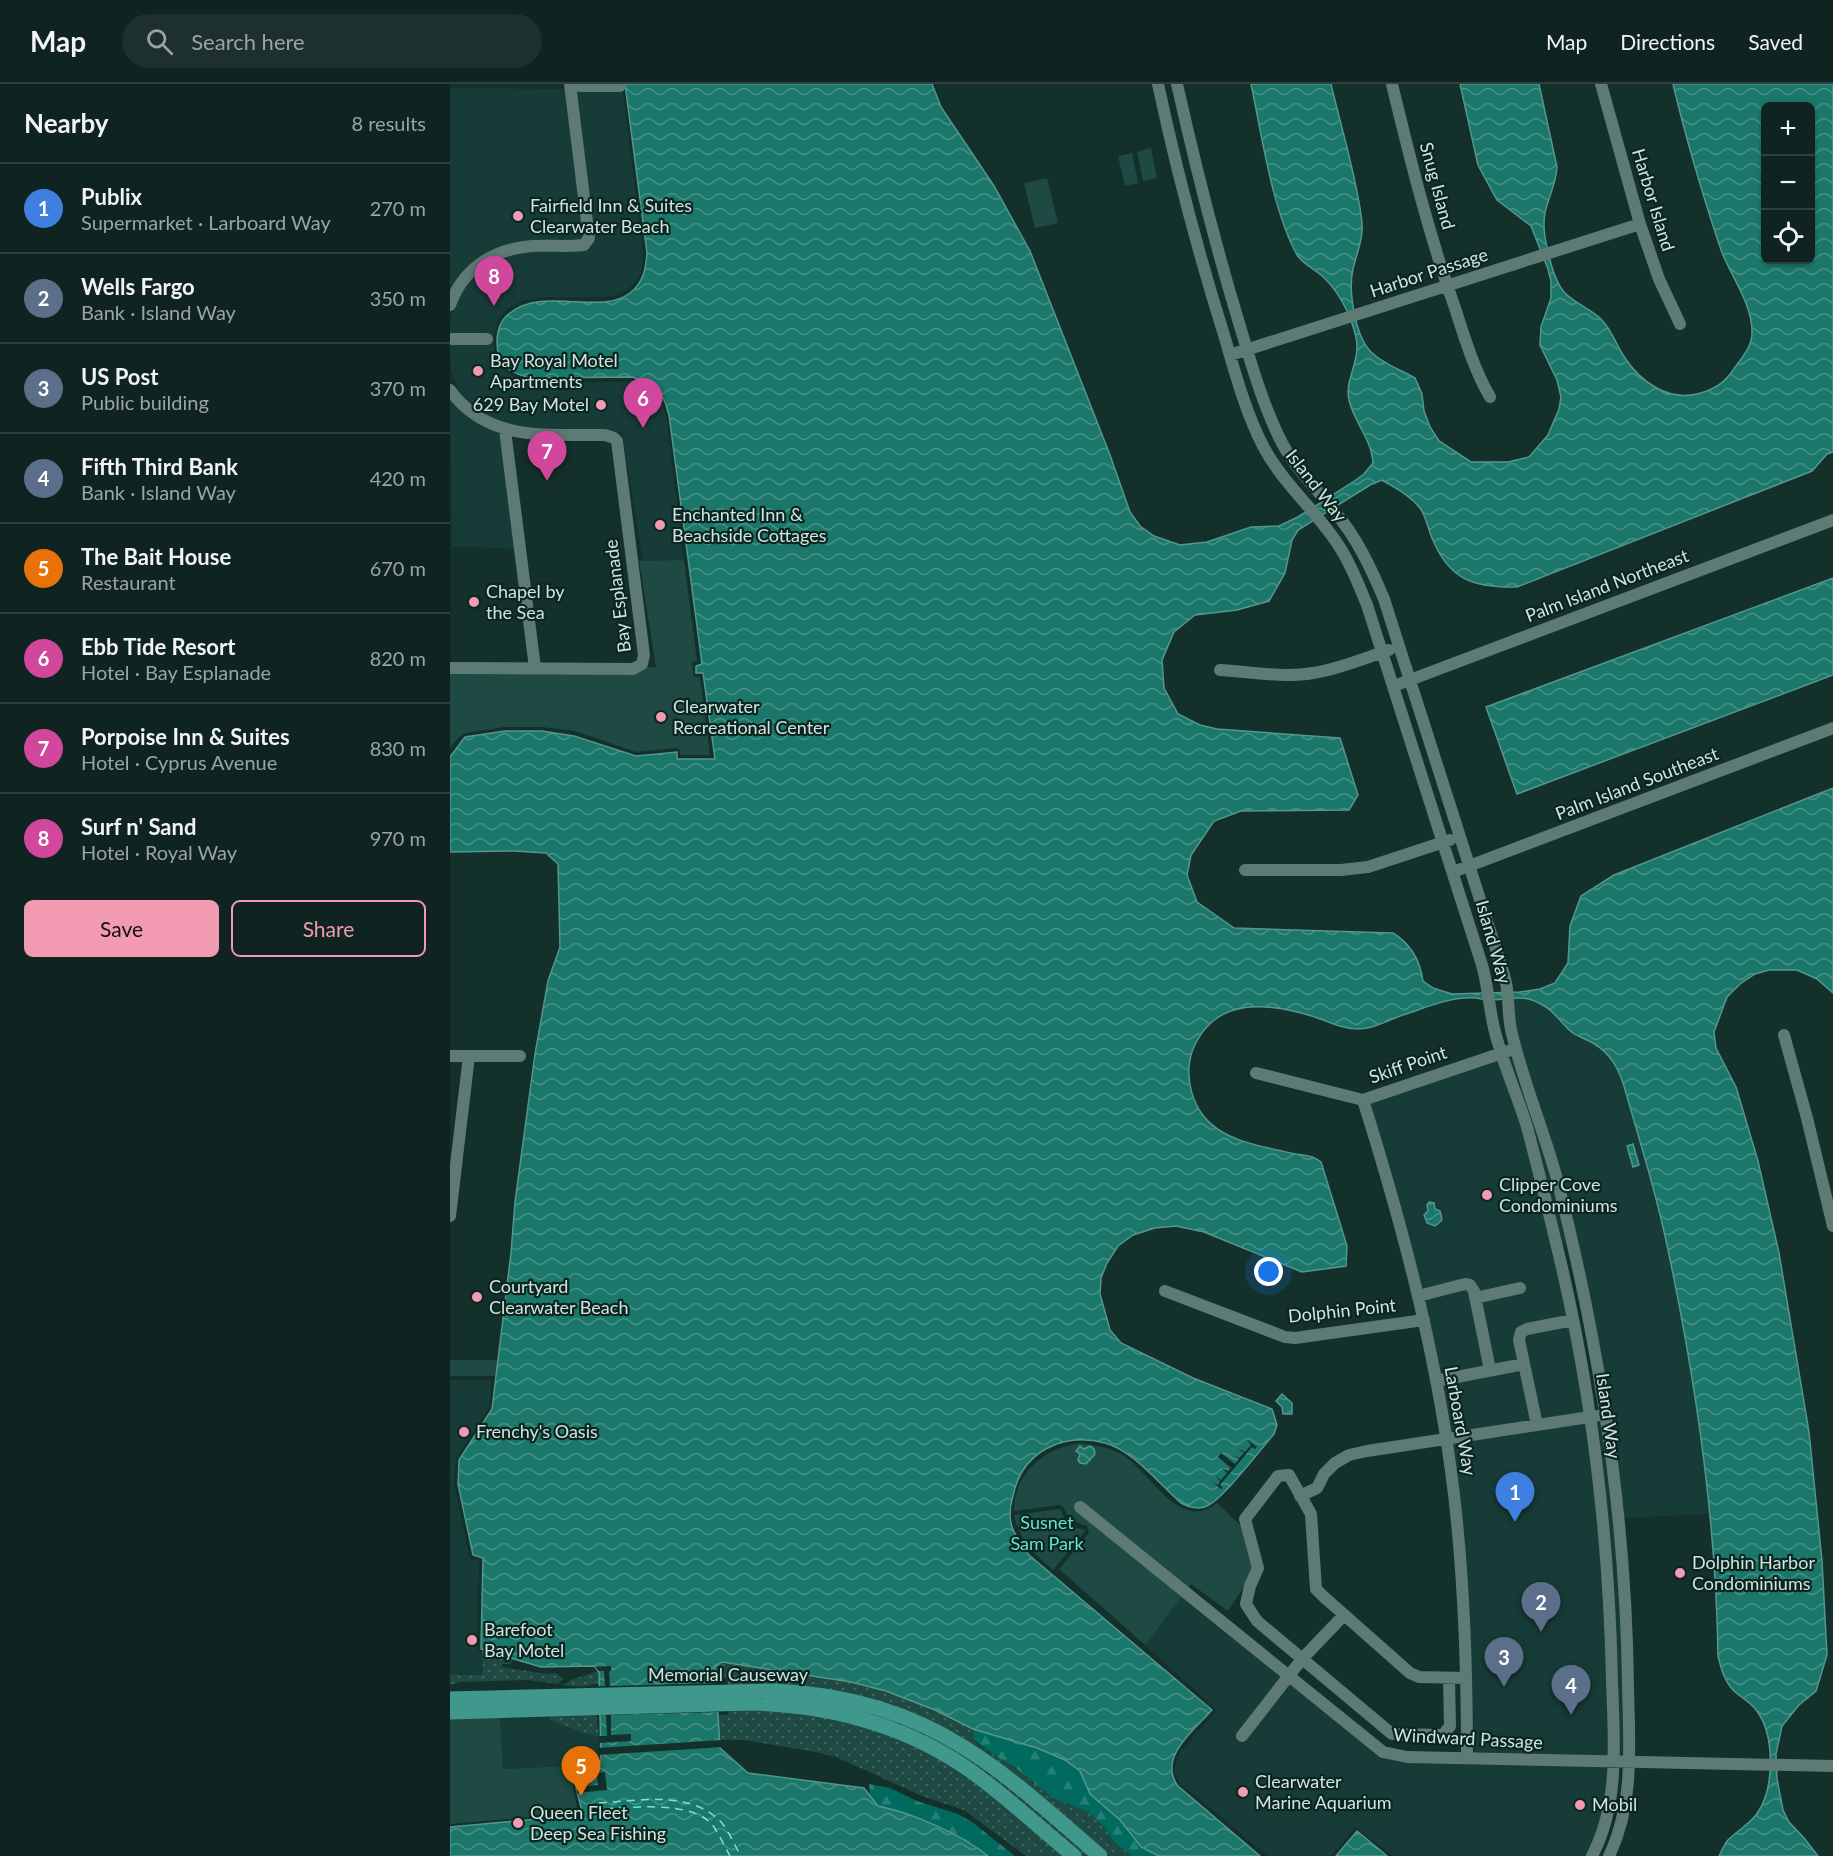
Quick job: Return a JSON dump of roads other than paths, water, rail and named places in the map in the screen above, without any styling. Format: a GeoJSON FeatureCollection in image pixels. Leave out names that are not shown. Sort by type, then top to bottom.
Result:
{"type":"FeatureCollection","features":[{"type":"Feature","properties":{"kind":"main road","name":"Memorial Causeway"},"geometry":{"type":"LineString","coordinates":[[595,1702],[723,1698],[775,1691],[824,1695],[868,1705],[919,1723],[965,1747],[987,1762],[1100,1856]]}},
{"type":"Feature","properties":{"kind":"main road","name":"Memorial Causeway"},"geometry":{"type":"LineString","coordinates":[[723,1698],[813,1707],[863,1719],[910,1736],[972,1772],[1074,1856]]}},
{"type":"Feature","properties":{"kind":"main road"},"geometry":{"type":"LineString","coordinates":[[450,1699],[595,1702]]}},
{"type":"Feature","properties":{"kind":"main road"},"geometry":{"type":"LineString","coordinates":[[450,1712],[595,1702]]}},
{"type":"Feature","properties":{"kind":"street"},"geometry":{"type":"LineString","coordinates":[[450,305],[454,292],[466,276],[491,256],[510,249],[533,246],[584,245],[590,238],[571,84],[620,86]]}},
{"type":"Feature","properties":{"kind":"street","name":"Snug Island"},"geometry":{"type":"LineString","coordinates":[[1392,84],[1423,207],[1447,286],[1478,376],[1490,397]]}},
{"type":"Feature","properties":{"kind":"street","name":"Harbor Island"},"geometry":{"type":"LineString","coordinates":[[1601,84],[1640,224],[1659,279],[1680,324]]}},
{"type":"Feature","properties":{"kind":"street"},"geometry":{"type":"LineString","coordinates":[[1159,90],[1178,88]]}},
{"type":"Feature","properties":{"kind":"street","name":"Island Way"},"geometry":{"type":"LineString","coordinates":[[1178,88],[1210,222],[1247,351],[1268,412],[1294,462],[1335,511],[1356,541],[1384,599],[1461,837],[1506,986],[1516,1049],[1543,1130],[1574,1249],[1606,1414],[1623,1566],[1628,1654],[1629,1762],[1625,1810],[1609,1856]]}},
{"type":"Feature","properties":{"kind":"street","name":"Island Way"},"geometry":{"type":"LineString","coordinates":[[1159,90],[1192,227],[1243,396],[1264,447],[1275,466],[1335,540],[1352,568],[1368,605],[1488,987],[1495,1029],[1526,1126],[1558,1253],[1573,1320],[1590,1417],[1607,1567],[1612,1654],[1613,1762],[1608,1814],[1592,1856]]}},
{"type":"Feature","properties":{"kind":"street","name":"Harbor Passage"},"geometry":{"type":"LineString","coordinates":[[1230,355],[1640,224]]}},
{"type":"Feature","properties":{"kind":"street"},"geometry":{"type":"LineString","coordinates":[[450,339],[487,339]]}},
{"type":"Feature","properties":{"kind":"street","name":"Bay Esplanade"},"geometry":{"type":"LineString","coordinates":[[450,668],[633,669],[642,664],[645,656],[617,441],[610,436],[533,434],[505,430],[476,415],[451,397]]}},
{"type":"Feature","properties":{"kind":"street"},"geometry":{"type":"LineString","coordinates":[[505,430],[535,668]]}},
{"type":"Feature","properties":{"kind":"street","name":"Palm Island Northeast"},"geometry":{"type":"LineString","coordinates":[[1394,686],[1833,520]]}},
{"type":"Feature","properties":{"kind":"street"},"geometry":{"type":"LineString","coordinates":[[1220,670],[1288,675],[1312,673],[1335,668],[1400,646]]}},
{"type":"Feature","properties":{"kind":"street","name":"Palm Island Southeast"},"geometry":{"type":"LineString","coordinates":[[1453,872],[1833,728]]}},
{"type":"Feature","properties":{"kind":"street"},"geometry":{"type":"LineString","coordinates":[[1245,870],[1341,870],[1368,867],[1461,837]]}},
{"type":"Feature","properties":{"kind":"street"},"geometry":{"type":"LineString","coordinates":[[1784,1035],[1810,1129],[1833,1226]]}},
{"type":"Feature","properties":{"kind":"street","name":"Skiff Point"},"geometry":{"type":"LineString","coordinates":[[1256,1073],[1363,1100],[1516,1049]]}},
{"type":"Feature","properties":{"kind":"street"},"geometry":{"type":"LineString","coordinates":[[450,1056],[520,1056]]}},
{"type":"Feature","properties":{"kind":"street"},"geometry":{"type":"LineString","coordinates":[[450,1216],[469,1056]]}},
{"type":"Feature","properties":{"kind":"street","name":"Larboard Way"},"geometry":{"type":"LineString","coordinates":[[1363,1100],[1390,1187],[1424,1320],[1436,1381],[1458,1530],[1464,1608],[1467,1757]]}},
{"type":"Feature","properties":{"kind":"street"},"geometry":{"type":"LineString","coordinates":[[1558,1253],[1574,1249]]}},
{"type":"Feature","properties":{"kind":"street"},"geometry":{"type":"LineString","coordinates":[[1418,1296],[1465,1284],[1470,1285],[1474,1291],[1490,1370]]}},
{"type":"Feature","properties":{"kind":"street"},"geometry":{"type":"LineString","coordinates":[[1475,1298],[1520,1288]]}},
{"type":"Feature","properties":{"kind":"street","name":"Dolphin Point"},"geometry":{"type":"LineString","coordinates":[[1165,1291],[1285,1337],[1295,1338],[1424,1320]]}},
{"type":"Feature","properties":{"kind":"street"},"geometry":{"type":"LineString","coordinates":[[1537,1425],[1519,1340],[1521,1332],[1573,1320]]}},
{"type":"Feature","properties":{"kind":"street"},"geometry":{"type":"LineString","coordinates":[[1436,1381],[1524,1364]]}},
{"type":"Feature","properties":{"kind":"street"},"geometry":{"type":"LineString","coordinates":[[1300,1497],[1317,1488],[1324,1474],[1335,1463],[1349,1455],[1606,1414]]}},
{"type":"Feature","properties":{"kind":"street"},"geometry":{"type":"LineString","coordinates":[[1449,1678],[1449,1726],[1443,1735],[1392,1734],[1257,1621],[1246,1604],[1250,1586],[1258,1568],[1245,1519],[1278,1476],[1289,1475],[1311,1514],[1317,1589],[1410,1673],[1419,1677],[1466,1678]]}},
{"type":"Feature","properties":{"kind":"street","name":"Windward Passage"},"geometry":{"type":"LineString","coordinates":[[1080,1507],[1383,1752],[1407,1757],[1833,1766]]}},
{"type":"Feature","properties":{"kind":"street"},"geometry":{"type":"LineString","coordinates":[[1242,1736],[1302,1659],[1344,1615]]}},
{"type":"Feature","properties":{"kind":"water"},"geometry":{"type":"Polygon","coordinates":[[[625,84],[932,84],[941,107],[994,186],[1030,251],[1130,512],[1140,526],[1154,536],[1180,545],[1207,542],[1251,527],[1279,526],[1298,517],[1364,474],[1373,463],[1370,447],[1349,400],[1349,384],[1357,352],[1353,325],[1333,287],[1299,258],[1288,237],[1274,194],[1251,84],[1331,84],[1352,166],[1362,222],[1362,236],[1353,269],[1351,289],[1357,324],[1365,345],[1376,356],[1415,378],[1422,394],[1424,411],[1430,427],[1439,441],[1471,462],[1508,462],[1529,457],[1548,435],[1559,409],[1561,397],[1557,380],[1540,345],[1541,327],[1551,298],[1551,281],[1531,226],[1497,200],[1478,165],[1460,84],[1539,84],[1557,167],[1544,216],[1545,237],[1549,258],[1560,287],[1568,296],[1605,323],[1625,358],[1646,381],[1665,392],[1686,395],[1707,391],[1724,380],[1747,350],[1752,334],[1749,312],[1721,250],[1708,209],[1673,84],[1833,84],[1833,452],[1827,454],[1812,471],[1517,587],[1488,586],[1465,579],[1455,572],[1446,564],[1439,552],[1420,508],[1407,496],[1382,480],[1370,485],[1298,530],[1292,540],[1285,573],[1269,601],[1237,610],[1195,615],[1174,632],[1162,660],[1164,688],[1178,714],[1200,725],[1217,729],[1340,738],[1358,795],[1349,810],[1241,811],[1214,821],[1191,855],[1187,875],[1197,902],[1234,928],[1393,933],[1414,953],[1423,981],[1433,988],[1452,994],[1520,992],[1540,989],[1555,983],[1568,963],[1570,926],[1581,896],[1614,875],[1833,788],[1833,993],[1817,979],[1797,970],[1769,970],[1755,974],[1727,997],[1714,1032],[1716,1048],[1736,1087],[1758,1161],[1779,1253],[1809,1432],[1822,1561],[1827,1655],[1816,1691],[1799,1705],[1782,1726],[1776,1754],[1777,1779],[1783,1810],[1789,1822],[1818,1856],[1719,1856],[1731,1837],[1753,1819],[1762,1804],[1769,1778],[1770,1748],[1763,1722],[1757,1711],[1730,1686],[1723,1674],[1718,1656],[1708,1498],[1686,1340],[1661,1217],[1619,1073],[1613,1061],[1604,1051],[1573,1033],[1550,1010],[1537,1002],[1523,998],[1485,1000],[1467,998],[1440,1003],[1364,1029],[1341,1027],[1315,1017],[1280,1008],[1245,1008],[1230,1011],[1215,1019],[1203,1032],[1193,1049],[1189,1065],[1191,1091],[1202,1114],[1221,1131],[1232,1137],[1258,1146],[1312,1157],[1321,1162],[1347,1246],[1346,1266],[1302,1272],[1204,1232],[1176,1226],[1155,1228],[1133,1235],[1118,1246],[1101,1278],[1100,1294],[1110,1330],[1121,1343],[1193,1378],[1272,1409],[1277,1425],[1274,1434],[1232,1484],[1214,1502],[1201,1508],[1181,1503],[1126,1453],[1105,1443],[1089,1440],[1060,1443],[1047,1448],[1035,1457],[1025,1467],[1018,1480],[1012,1500],[1010,1516],[1012,1527],[1029,1555],[1212,1710],[1180,1745],[1172,1765],[1173,1776],[1178,1786],[1260,1856],[1159,1856],[1141,1847],[1120,1820],[1090,1794],[1080,1771],[1065,1760],[1037,1748],[973,1729],[935,1710],[886,1691],[851,1682],[722,1662],[715,1667],[720,1748],[748,1773],[864,1788],[878,1806],[936,1825],[988,1856],[450,1856],[450,1827],[583,1815],[576,1788],[601,1760],[599,1672],[594,1666],[541,1667],[481,1649],[483,1558],[473,1555],[458,1484],[459,1460],[492,1409],[515,1202],[535,1054],[548,981],[560,947],[558,864],[546,853],[450,852],[450,757],[465,737],[505,731],[542,731],[574,736],[636,756],[677,752],[677,759],[715,759],[703,673],[696,673],[696,666],[702,664],[669,415],[665,402],[658,390],[633,377],[531,378],[515,373],[502,361],[497,339],[498,331],[505,318],[524,305],[555,301],[603,302],[618,299],[630,293],[638,285],[646,265],[647,253],[625,84]]]}},
{"type":"Feature","properties":{"kind":"water"},"geometry":{"type":"Polygon","coordinates":[[[1833,578],[1833,675],[1517,794],[1486,707],[1833,578]]]}},
{"type":"Feature","properties":{"kind":"water"},"geometry":{"type":"Polygon","coordinates":[[[1633,1144],[1639,1165],[1633,1167],[1627,1146],[1633,1144]]]}},
{"type":"Feature","properties":{"kind":"water"},"geometry":{"type":"Polygon","coordinates":[[[1429,1202],[1434,1203],[1435,1209],[1440,1211],[1442,1220],[1435,1226],[1427,1223],[1424,1215],[1428,1211],[1429,1202]]]}},
{"type":"Feature","properties":{"kind":"water"},"geometry":{"type":"Polygon","coordinates":[[[1282,1394],[1292,1403],[1292,1414],[1283,1414],[1282,1407],[1276,1401],[1282,1394]]]}},
{"type":"Feature","properties":{"kind":"water"},"geometry":{"type":"Polygon","coordinates":[[[1080,1446],[1084,1449],[1090,1446],[1094,1449],[1095,1454],[1086,1464],[1078,1460],[1080,1454],[1076,1451],[1080,1446]]]}},
{"type":"Feature","properties":{"kind":"water"},"geometry":{"type":"Polygon","coordinates":[[[1357,1831],[1387,1856],[1336,1856],[1357,1831]]]}},
{"type":"Feature","properties":{"kind":"place","name":"Fairfield Inn & Suites Clearwater Beach"},"geometry":{"type":"Point","coordinates":[518,216]}},
{"type":"Feature","properties":{"kind":"place","name":"Surf n' Sand"},"geometry":{"type":"Point","coordinates":[494,306]}},
{"type":"Feature","properties":{"kind":"place","name":"Bay Royal Motel Apartments"},"geometry":{"type":"Point","coordinates":[478,371]}},
{"type":"Feature","properties":{"kind":"place","name":"629 Bay Motel"},"geometry":{"type":"Point","coordinates":[601,405]}},
{"type":"Feature","properties":{"kind":"place","name":"Ebb Tide Resort"},"geometry":{"type":"Point","coordinates":[643,428]}},
{"type":"Feature","properties":{"kind":"place","name":"Porpoise Inn & Suites"},"geometry":{"type":"Point","coordinates":[547,481]}},
{"type":"Feature","properties":{"kind":"place","name":"Enchanted Inn & Beachside Cottages"},"geometry":{"type":"Point","coordinates":[660,525]}},
{"type":"Feature","properties":{"kind":"place","name":"Chapel by the Sea"},"geometry":{"type":"Point","coordinates":[474,602]}},
{"type":"Feature","properties":{"kind":"place","name":"Clearwater Recreational Center"},"geometry":{"type":"Point","coordinates":[661,717]}},
{"type":"Feature","properties":{"kind":"place","name":"Clipper Cove Condominiums"},"geometry":{"type":"Point","coordinates":[1487,1195]}},
{"type":"Feature","properties":{"kind":"place","name":"Courtyard Clearwater Beach"},"geometry":{"type":"Point","coordinates":[477,1297]}},
{"type":"Feature","properties":{"kind":"place","name":"Frenchy's Oasis"},"geometry":{"type":"Point","coordinates":[464,1432]}},
{"type":"Feature","properties":{"kind":"place","name":"Publix"},"geometry":{"type":"Point","coordinates":[1515,1522]}},
{"type":"Feature","properties":{"kind":"place","name":"Dolphin Harbor Condominiums"},"geometry":{"type":"Point","coordinates":[1680,1573]}},
{"type":"Feature","properties":{"kind":"place","name":"Wells Fargo"},"geometry":{"type":"Point","coordinates":[1541,1632]}},
{"type":"Feature","properties":{"kind":"place","name":"Barefoot Bay Motel"},"geometry":{"type":"Point","coordinates":[472,1640]}},
{"type":"Feature","properties":{"kind":"place","name":"US Post"},"geometry":{"type":"Point","coordinates":[1504,1687]}},
{"type":"Feature","properties":{"kind":"place","name":"Fifth Third Bank"},"geometry":{"type":"Point","coordinates":[1571,1715]}},
{"type":"Feature","properties":{"kind":"place","name":"Clearwater Marine Aquarium"},"geometry":{"type":"Point","coordinates":[1243,1792]}},
{"type":"Feature","properties":{"kind":"place","name":"The Bait House"},"geometry":{"type":"Point","coordinates":[581,1796]}},
{"type":"Feature","properties":{"kind":"place","name":"Mobil"},"geometry":{"type":"Point","coordinates":[1580,1805]}},
{"type":"Feature","properties":{"kind":"place","name":"Queen Fleet Deep Sea Fishing"},"geometry":{"type":"Point","coordinates":[518,1823]}},
{"type":"Feature","properties":{"kind":"park label","name":"Susnet Sam Park"},"geometry":{"type":"Point","coordinates":[1047,1533]}}]}
